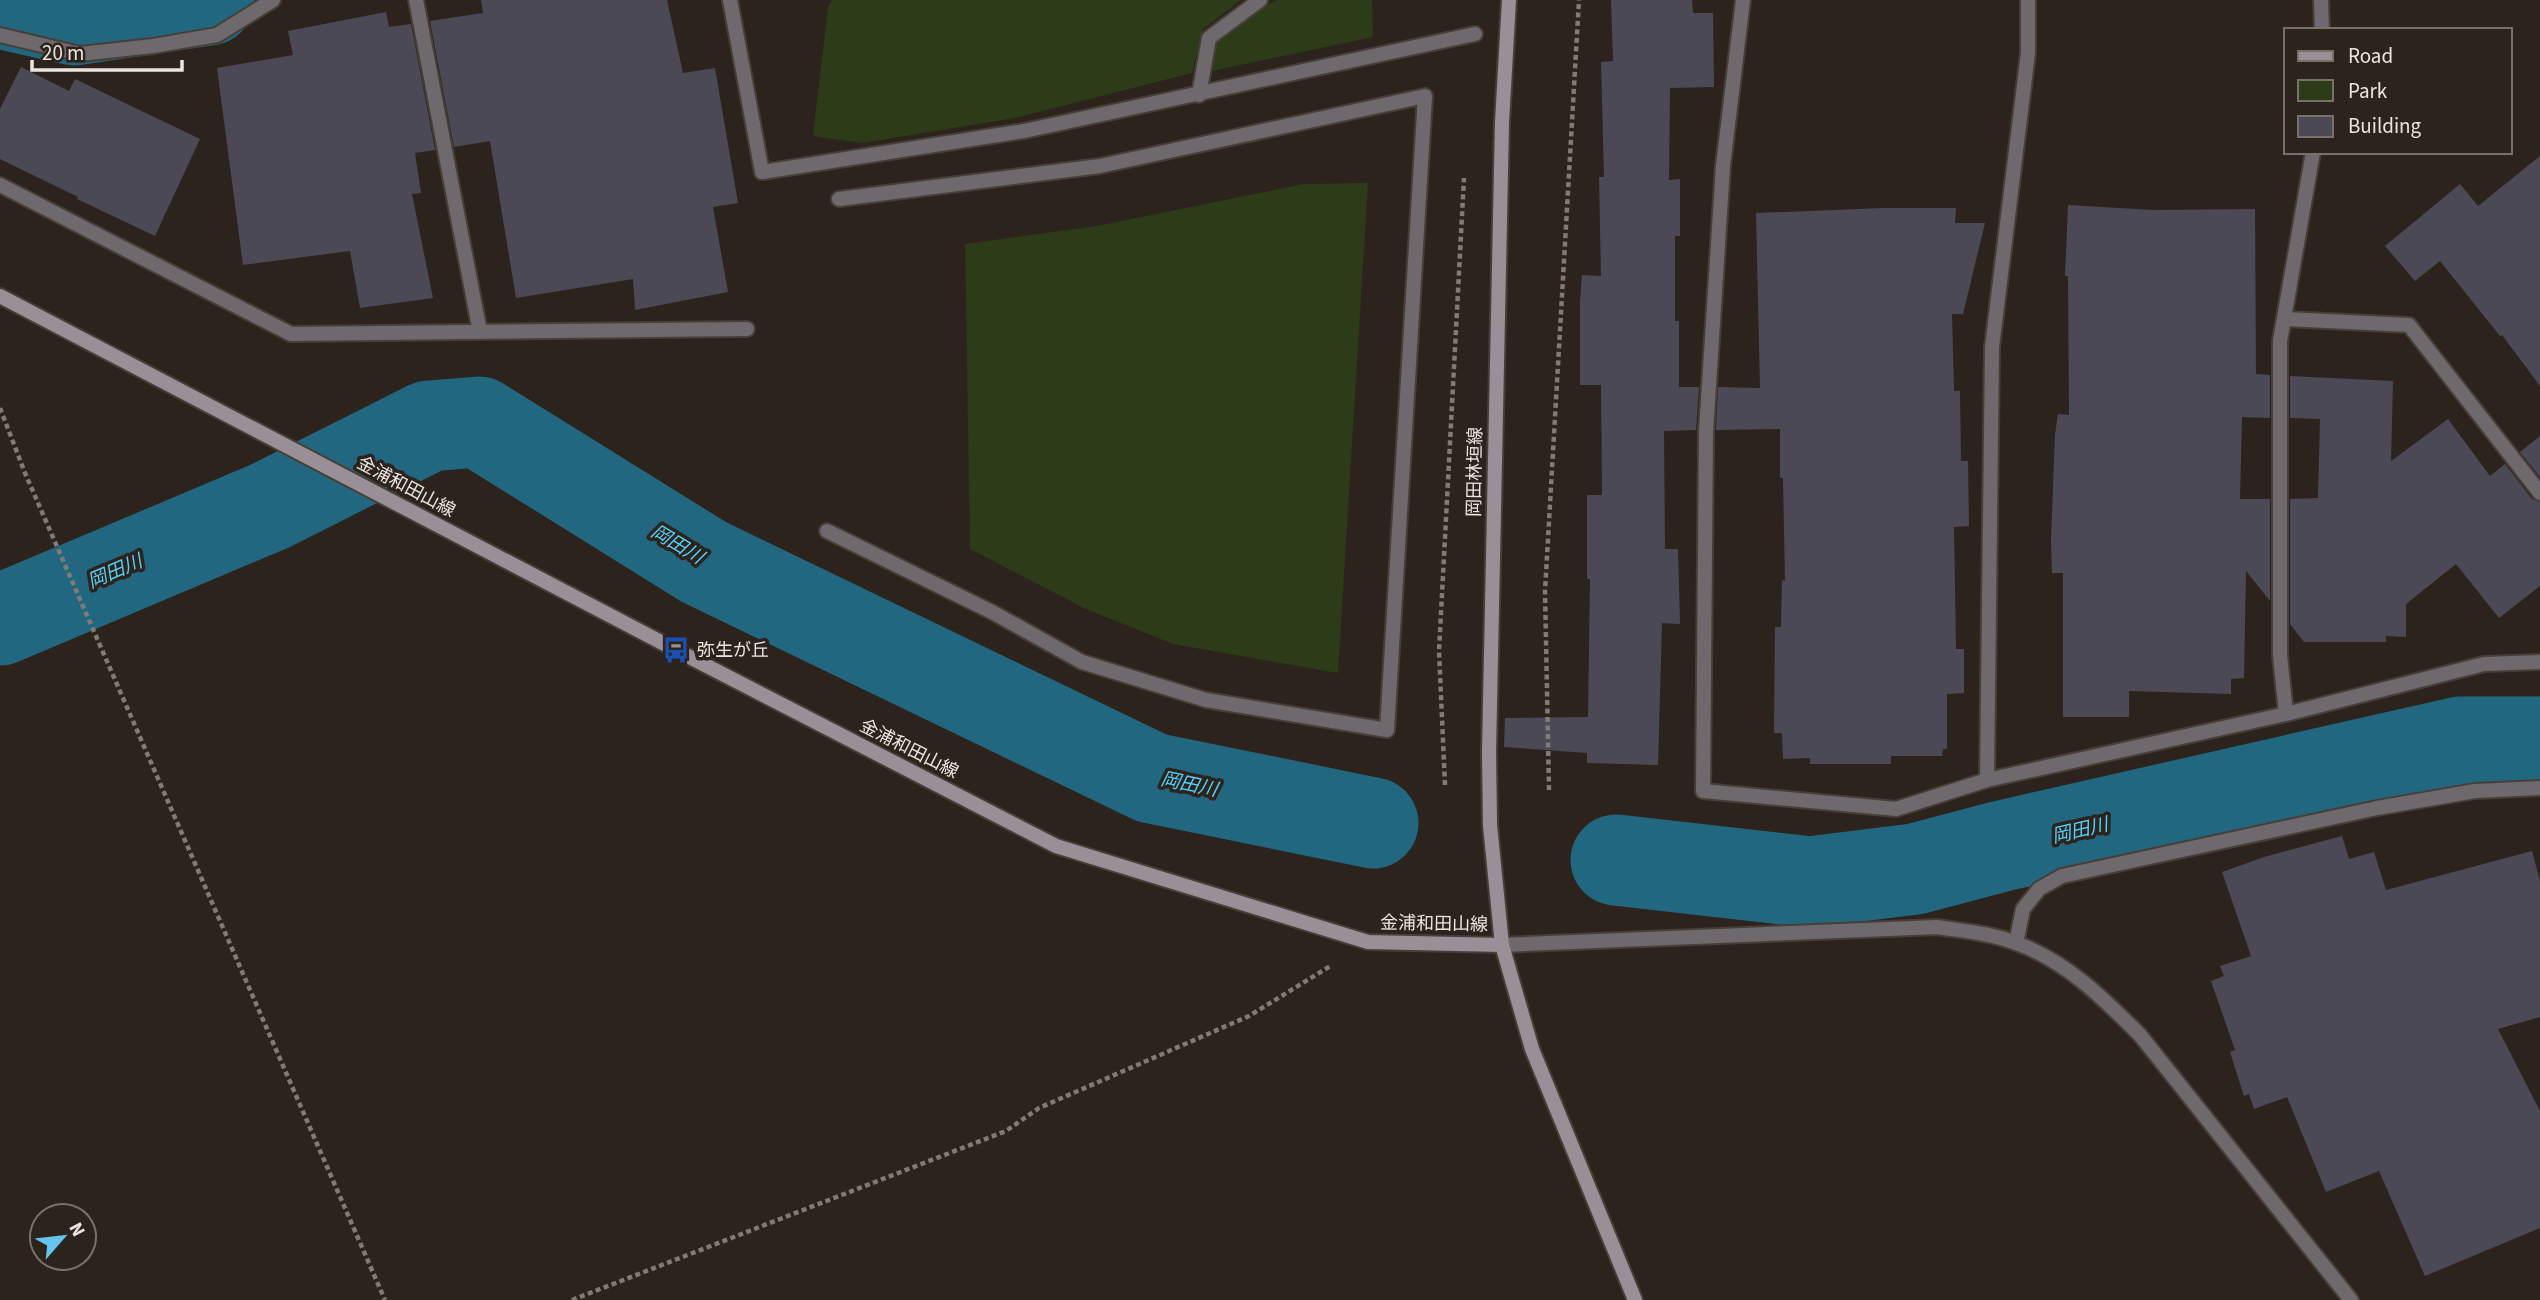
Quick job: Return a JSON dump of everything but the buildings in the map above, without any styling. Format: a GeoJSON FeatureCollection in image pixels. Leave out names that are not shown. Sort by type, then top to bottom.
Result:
{"type":"FeatureCollection","features":[{"type":"Feature","properties":{"kind":"main road","name":"岡田林垣線"},"geometry":{"type":"LineString","coordinates":[[1502,945],[1490,825],[1489,752],[1502,122],[1509,0]]}},
{"type":"Feature","properties":{"kind":"main road","name":"金浦和田山線"},"geometry":{"type":"LineString","coordinates":[[0,296],[1055,846],[1368,942],[1502,945],[1532,1049],[1635,1300]]}},
{"type":"Feature","properties":{"kind":"street"},"geometry":{"type":"LineString","coordinates":[[0,35],[80,54],[153,46],[217,35],[273,0]]}},
{"type":"Feature","properties":{"kind":"street"},"geometry":{"type":"LineString","coordinates":[[416,0],[480,332]]}},
{"type":"Feature","properties":{"kind":"street"},"geometry":{"type":"LineString","coordinates":[[730,0],[762,172],[1024,131],[1475,34]]}},
{"type":"Feature","properties":{"kind":"street"},"geometry":{"type":"LineString","coordinates":[[1199,95],[1209,38],[1260,0]]}},
{"type":"Feature","properties":{"kind":"street"},"geometry":{"type":"LineString","coordinates":[[1742,0],[1723,166],[1706,432],[1703,790],[1896,808],[1987,780],[2286,713],[2484,664],[2540,662]]}},
{"type":"Feature","properties":{"kind":"street"},"geometry":{"type":"LineString","coordinates":[[1987,780],[1992,347],[2028,53],[2028,0]]}},
{"type":"Feature","properties":{"kind":"street"},"geometry":{"type":"LineString","coordinates":[[2321,0],[2322,28]]}},
{"type":"Feature","properties":{"kind":"street"},"geometry":{"type":"LineString","coordinates":[[827,531],[992,612],[1082,662],[1206,700],[1387,730],[1425,96],[1100,166],[839,199]]}},
{"type":"Feature","properties":{"kind":"street"},"geometry":{"type":"LineString","coordinates":[[2286,713],[2280,655],[2280,341],[2313,154]]}},
{"type":"Feature","properties":{"kind":"street"},"geometry":{"type":"LineString","coordinates":[[0,186],[291,334],[747,329]]}},
{"type":"Feature","properties":{"kind":"street"},"geometry":{"type":"LineString","coordinates":[[2284,319],[2409,325],[2540,493]]}},
{"type":"Feature","properties":{"kind":"street"},"geometry":{"type":"LineString","coordinates":[[2016,943],[2023,909],[2039,889],[2062,876],[2376,808],[2475,791],[2540,788]]}},
{"type":"Feature","properties":{"kind":"street"},"geometry":{"type":"LineString","coordinates":[[1502,945],[1937,927],[1978,932],[2016,943],[2067,968],[2106,1000],[2140,1035],[2351,1300]]}},
{"type":"Feature","properties":{"kind":"path"},"geometry":{"type":"LineString","coordinates":[[1549,790],[1545,592],[1579,0]]}},
{"type":"Feature","properties":{"kind":"path"},"geometry":{"type":"LineString","coordinates":[[1446,785],[1439,651],[1465,167]]}},
{"type":"Feature","properties":{"kind":"path"},"geometry":{"type":"LineString","coordinates":[[0,408],[30,486],[385,1300]]}},
{"type":"Feature","properties":{"kind":"path"},"geometry":{"type":"LineString","coordinates":[[572,1300],[1006,1131],[1039,1108],[1249,1016],[1368,942]]}},
{"type":"Feature","properties":{"kind":"green space"},"geometry":{"type":"Polygon","coordinates":[[[832,0],[1241,0],[1203,29],[1192,73],[1015,118],[862,143],[813,136],[828,7],[832,0]]]}},
{"type":"Feature","properties":{"kind":"green space"},"geometry":{"type":"Polygon","coordinates":[[[1277,0],[1372,0],[1373,37],[1207,72],[1214,44],[1254,12],[1277,0]]]}},
{"type":"Feature","properties":{"kind":"green space"},"geometry":{"type":"Polygon","coordinates":[[[1368,183],[1338,673],[1173,644],[1086,609],[970,549],[965,244],[1097,226],[1304,184],[1368,183]]]}},
{"type":"Feature","properties":{"kind":"waterway"},"geometry":{"type":"LineString","coordinates":[[0,3],[74,20],[209,0]]}},
{"type":"Feature","properties":{"kind":"waterway","name":"岡田川"},"geometry":{"type":"LineString","coordinates":[[0,620],[270,506],[429,426],[479,422],[704,562],[1152,778],[1373,823]]}},
{"type":"Feature","properties":{"kind":"waterway","name":"岡田川"},"geometry":{"type":"LineString","coordinates":[[1616,860],[1810,882],[1915,869],[2002,846],[2460,742],[2540,742]]}},
{"type":"Feature","properties":{"kind":"place","name":"弥生が丘"},"geometry":{"type":"Point","coordinates":[676,650]}}]}
